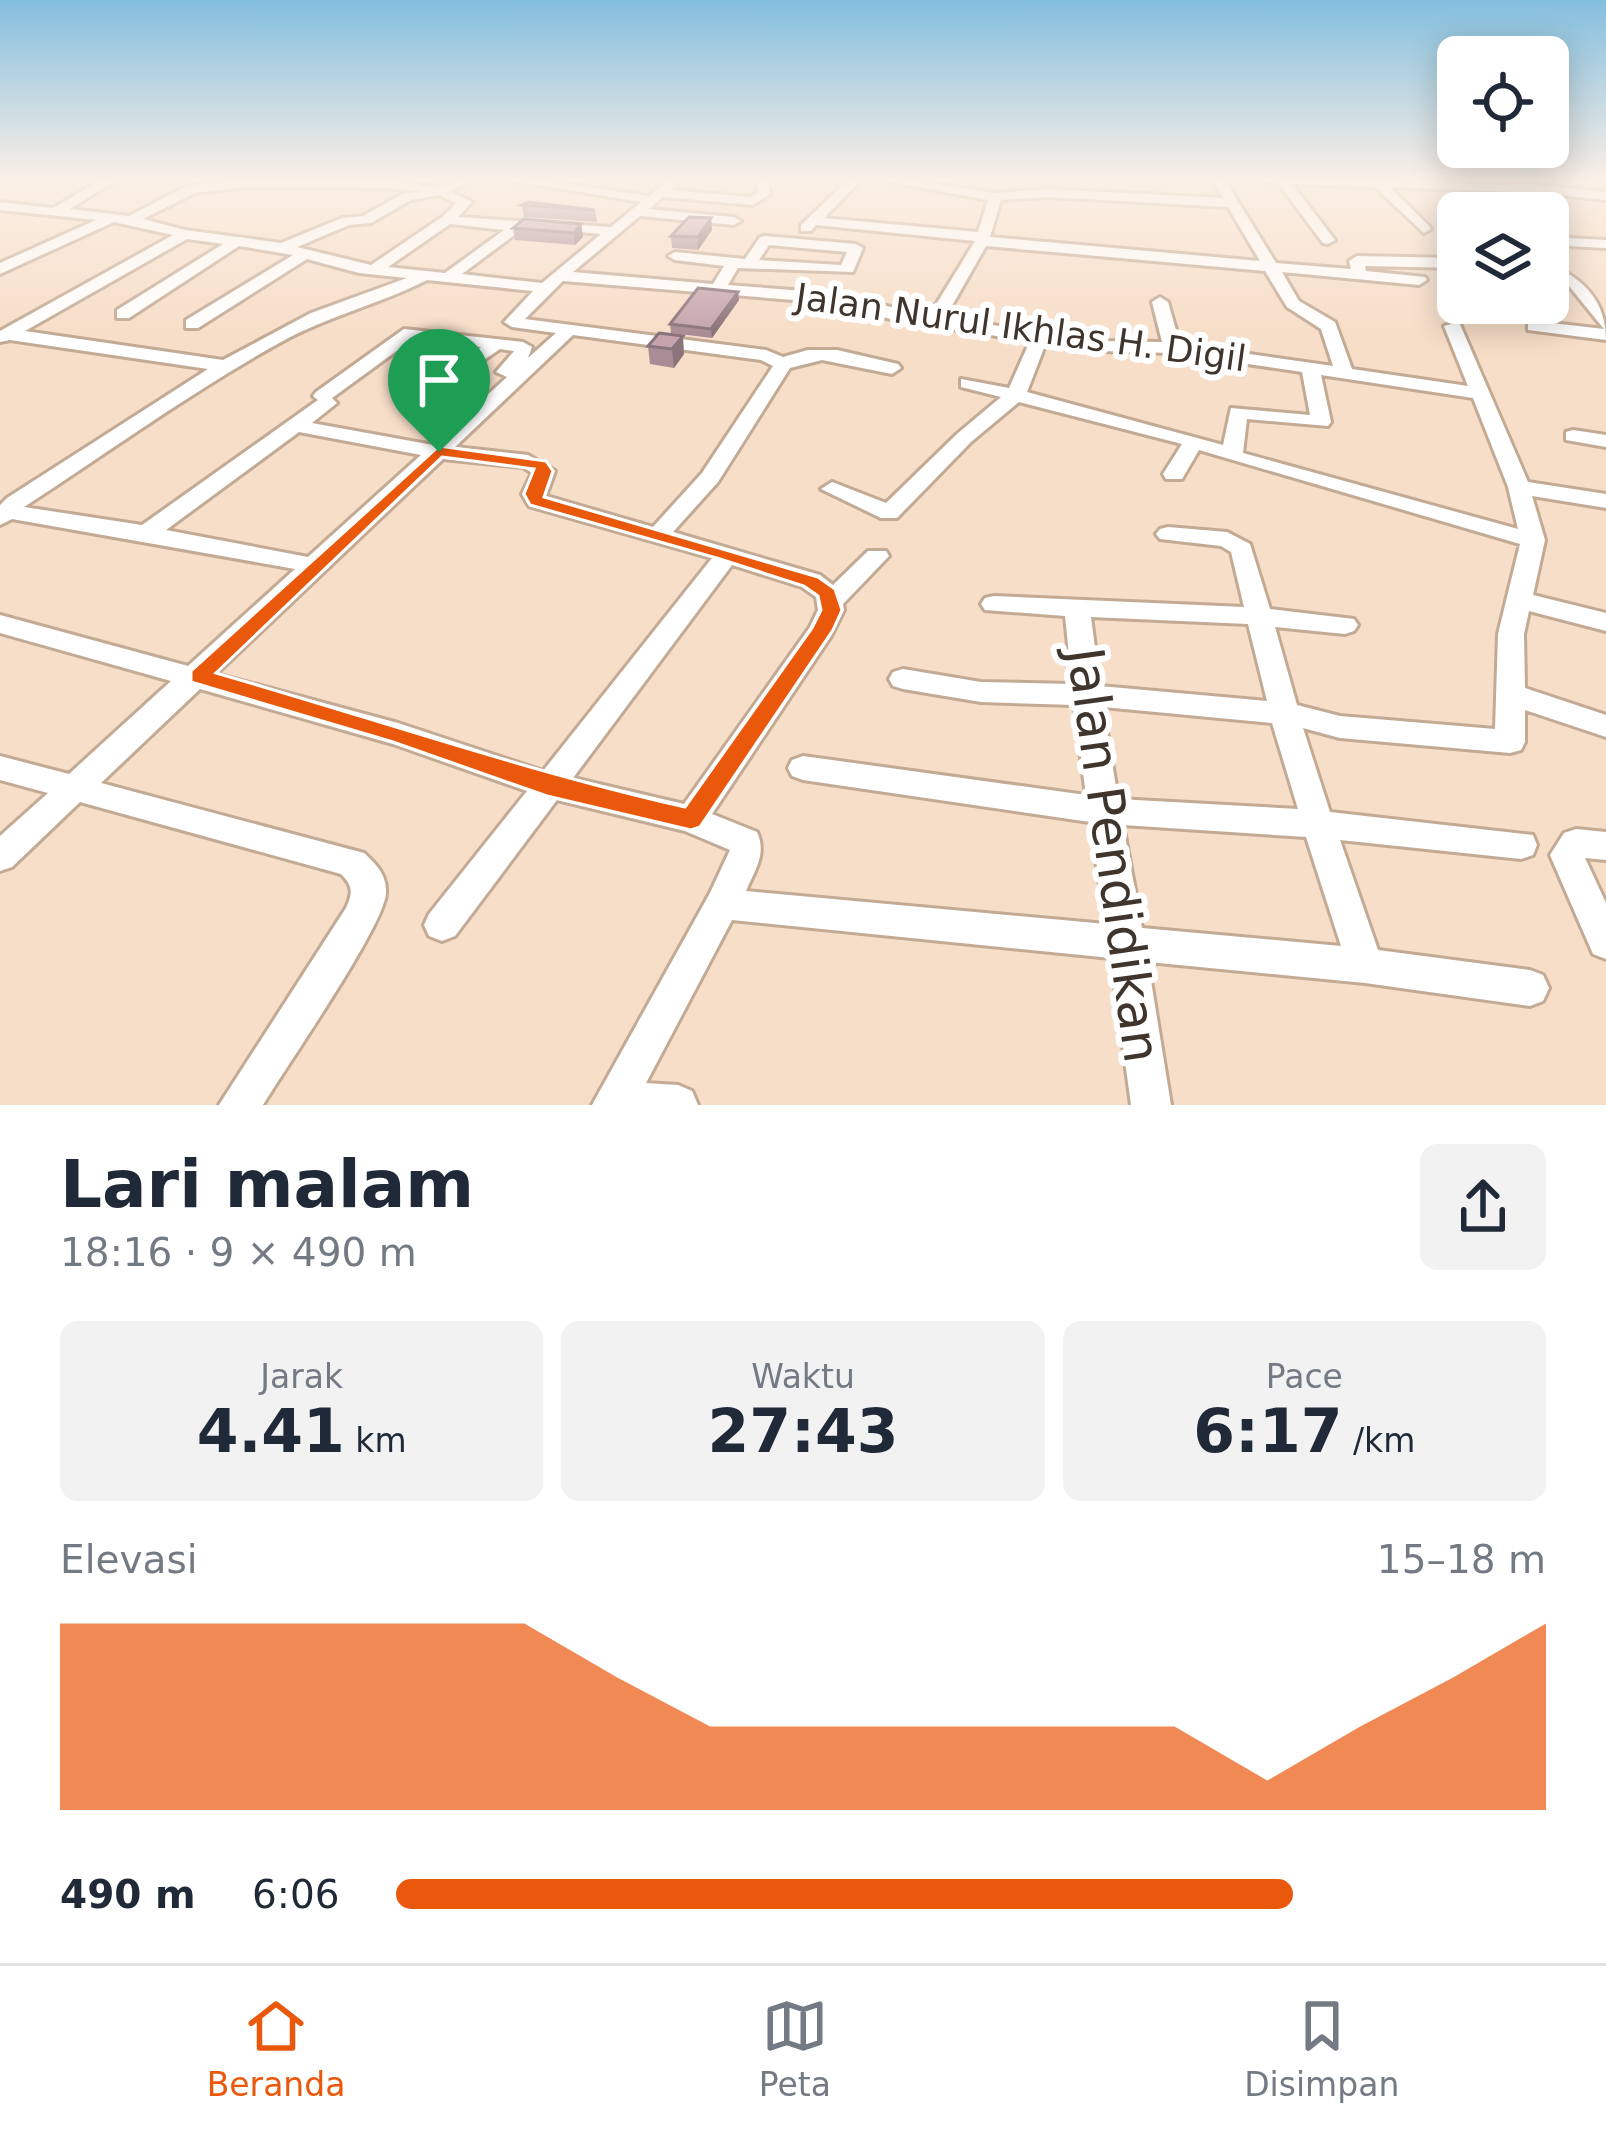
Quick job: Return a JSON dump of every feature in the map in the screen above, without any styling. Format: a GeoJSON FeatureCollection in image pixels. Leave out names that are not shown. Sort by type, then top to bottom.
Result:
{"type":"FeatureCollection","features":[{"type":"Feature","properties":{"kind":"street"},"geometry":{"type":"LineString","coordinates":[[0,269],[84,231]]}},
{"type":"Feature","properties":{"kind":"street"},"geometry":{"type":"LineString","coordinates":[[172,231],[283,248],[373,270],[545,288]]}},
{"type":"Feature","properties":{"kind":"street"},"geometry":{"type":"LineString","coordinates":[[283,248],[324,231]]}},
{"type":"Feature","properties":{"kind":"street"},"geometry":{"type":"LineString","coordinates":[[373,270],[431,231]]}},
{"type":"Feature","properties":{"kind":"street"},"geometry":{"type":"LineString","coordinates":[[449,277],[508,231]]}},
{"type":"Feature","properties":{"kind":"street"},"geometry":{"type":"LineString","coordinates":[[608,231],[612,231]]}},
{"type":"Feature","properties":{"kind":"street"},"geometry":{"type":"LineString","coordinates":[[612,231],[512,322],[564,335],[766,355],[783,364]]}},
{"type":"Feature","properties":{"kind":"street"},"geometry":{"type":"LineString","coordinates":[[869,231],[1419,280]]}},
{"type":"Feature","properties":{"kind":"street"},"geometry":{"type":"LineString","coordinates":[[934,322],[985,231]]}},
{"type":"Feature","properties":{"kind":"street"},"geometry":{"type":"LineString","coordinates":[[1251,231],[1293,304],[1329,326],[1344,372]]}},
{"type":"Feature","properties":{"kind":"street"},"geometry":{"type":"LineString","coordinates":[[1321,231],[1328,240]]}},
{"type":"Feature","properties":{"kind":"street"},"geometry":{"type":"LineString","coordinates":[[4,336],[185,234]]}},
{"type":"Feature","properties":{"kind":"street"},"geometry":{"type":"LineString","coordinates":[[675,256],[741,264],[848,269],[856,248],[765,240],[741,264],[716,289]]}},
{"type":"Feature","properties":{"kind":"street"},"geometry":{"type":"LineString","coordinates":[[123,314],[172,286],[178,274],[237,241]]}},
{"type":"Feature","properties":{"kind":"street"},"geometry":{"type":"LineString","coordinates":[[1569,242],[1606,244]]}},
{"type":"Feature","properties":{"kind":"street"},"geometry":{"type":"LineString","coordinates":[[198,282],[260,244]]}},
{"type":"Feature","properties":{"kind":"street"},"geometry":{"type":"LineString","coordinates":[[192,324],[305,254]]}},
{"type":"Feature","properties":{"kind":"street"},"geometry":{"type":"LineString","coordinates":[[1360,274],[1357,261],[1437,263]]}},
{"type":"Feature","properties":{"kind":"street","name":"Jalan Nurul Ikhlas H. Digil"},"geometry":{"type":"LineString","coordinates":[[560,275],[831,298],[877,313],[934,322],[1172,348],[1480,393]]}},
{"type":"Feature","properties":{"kind":"street"},"geometry":{"type":"LineString","coordinates":[[6,508],[319,316],[384,295],[423,276]]}},
{"type":"Feature","properties":{"kind":"street"},"geometry":{"type":"LineString","coordinates":[[1569,280],[1606,325]]}},
{"type":"Feature","properties":{"kind":"street"},"geometry":{"type":"LineString","coordinates":[[1569,283],[1606,286]]}},
{"type":"Feature","properties":{"kind":"street"},"geometry":{"type":"LineString","coordinates":[[1160,302],[1172,348]]}},
{"type":"Feature","properties":{"kind":"street"},"geometry":{"type":"LineString","coordinates":[[903,679],[981,692],[1086,695],[1285,713],[1340,727],[1510,742],[1511,634],[1533,540],[1519,487],[1453,326]]}},
{"type":"Feature","properties":{"kind":"street"},"geometry":{"type":"LineString","coordinates":[[1534,326],[1606,334]]}},
{"type":"Feature","properties":{"kind":"street"},"geometry":{"type":"LineString","coordinates":[[146,532],[297,426],[405,335],[523,347],[564,335]]}},
{"type":"Feature","properties":{"kind":"street"},"geometry":{"type":"LineString","coordinates":[[0,857],[564,335]]}},
{"type":"Feature","properties":{"kind":"street"},"geometry":{"type":"LineString","coordinates":[[4,336],[230,367]]}},
{"type":"Feature","properties":{"kind":"street"},"geometry":{"type":"LineString","coordinates":[[832,489],[889,513],[964,437],[1016,395],[1040,337]]}},
{"type":"Feature","properties":{"kind":"street"},"geometry":{"type":"LineString","coordinates":[[431,358],[458,338]]}},
{"type":"Feature","properties":{"kind":"street"},"geometry":{"type":"LineString","coordinates":[[470,365],[497,343]]}},
{"type":"Feature","properties":{"kind":"street"},"geometry":{"type":"LineString","coordinates":[[499,378],[523,354],[523,347]]}},
{"type":"Feature","properties":{"kind":"street"},"geometry":{"type":"LineString","coordinates":[[658,534],[710,477],[783,364],[798,355],[817,354],[892,368]]}},
{"type":"Feature","properties":{"kind":"street"},"geometry":{"type":"LineString","coordinates":[[1232,456],[1234,414],[1238,412],[1321,422],[1310,367]]}},
{"type":"Feature","properties":{"kind":"street"},"geometry":{"type":"LineString","coordinates":[[968,382],[1193,441],[1533,540]]}},
{"type":"Feature","properties":{"kind":"street"},"geometry":{"type":"LineString","coordinates":[[1120,422],[1133,397]]}},
{"type":"Feature","properties":{"kind":"street"},"geometry":{"type":"LineString","coordinates":[[297,426],[540,465],[544,471],[533,494],[537,501],[811,581],[831,601]]}},
{"type":"Feature","properties":{"kind":"street"},"geometry":{"type":"LineString","coordinates":[[1573,436],[1606,441]]}},
{"type":"Feature","properties":{"kind":"street"},"geometry":{"type":"LineString","coordinates":[[1174,474],[1193,441]]}},
{"type":"Feature","properties":{"kind":"street"},"geometry":{"type":"LineString","coordinates":[[1519,487],[1606,501]]}},
{"type":"Feature","properties":{"kind":"street"},"geometry":{"type":"LineString","coordinates":[[6,508],[316,566]]}},
{"type":"Feature","properties":{"kind":"street"},"geometry":{"type":"LineString","coordinates":[[1168,534],[1236,542],[1242,549],[1256,616],[1365,967]]}},
{"type":"Feature","properties":{"kind":"street"},"geometry":{"type":"LineString","coordinates":[[442,925],[727,554]]}},
{"type":"Feature","properties":{"kind":"street"},"geometry":{"type":"LineString","coordinates":[[691,819],[822,630],[831,601],[877,556]]}},
{"type":"Feature","properties":{"kind":"street"},"geometry":{"type":"LineString","coordinates":[[1519,600],[1606,622]]}},
{"type":"Feature","properties":{"kind":"street"},"geometry":{"type":"LineString","coordinates":[[994,604],[1256,616],[1345,625]]}},
{"type":"Feature","properties":{"kind":"street","name":"Jalan Pendidikan"},"geometry":{"type":"LineString","coordinates":[[1077,606],[1086,695],[1130,945],[1150,1105]]}},
{"type":"Feature","properties":{"kind":"street"},"geometry":{"type":"LineString","coordinates":[[0,624],[398,734],[547,785],[691,819],[745,842],[747,850],[723,904],[613,1103],[679,1105]]}},
{"type":"Feature","properties":{"kind":"street"},"geometry":{"type":"LineString","coordinates":[[1510,694],[1606,726]]}},
{"type":"Feature","properties":{"kind":"street"},"geometry":{"type":"LineString","coordinates":[[0,768],[352,863],[368,878],[369,896],[359,919],[239,1105]]}},
{"type":"Feature","properties":{"kind":"street"},"geometry":{"type":"LineString","coordinates":[[802,768],[1107,811],[1319,824],[1521,845]]}},
{"type":"Feature","properties":{"kind":"street"},"geometry":{"type":"LineString","coordinates":[[1606,845],[1576,843],[1567,855],[1606,942]]}},
{"type":"Feature","properties":{"kind":"street"},"geometry":{"type":"LineString","coordinates":[[723,904],[1365,967],[1530,988]]}},
{"type":"Feature","properties":{"kind":"building"},"geometry":{"type":"Polygon","coordinates":[[[676,231],[702,231],[698,237],[671,236],[676,231]]]}},
{"type":"Feature","properties":{"kind":"building"},"geometry":{"type":"Polygon","coordinates":[[[698,288],[738,292],[711,329],[670,324],[698,288]]]}},
{"type":"Feature","properties":{"kind":"building"},"geometry":{"type":"Polygon","coordinates":[[[659,333],[683,336],[672,349],[648,346],[659,333]]]}},
{"type":"Feature","properties":{"kind":"route"},"geometry":{"type":"LineString","coordinates":[[439,452],[540,465],[544,471],[533,494],[537,501],[727,554],[811,581],[828,593],[832,610],[822,630],[691,819],[547,785],[398,734],[199,676],[439,452]]}}]}
